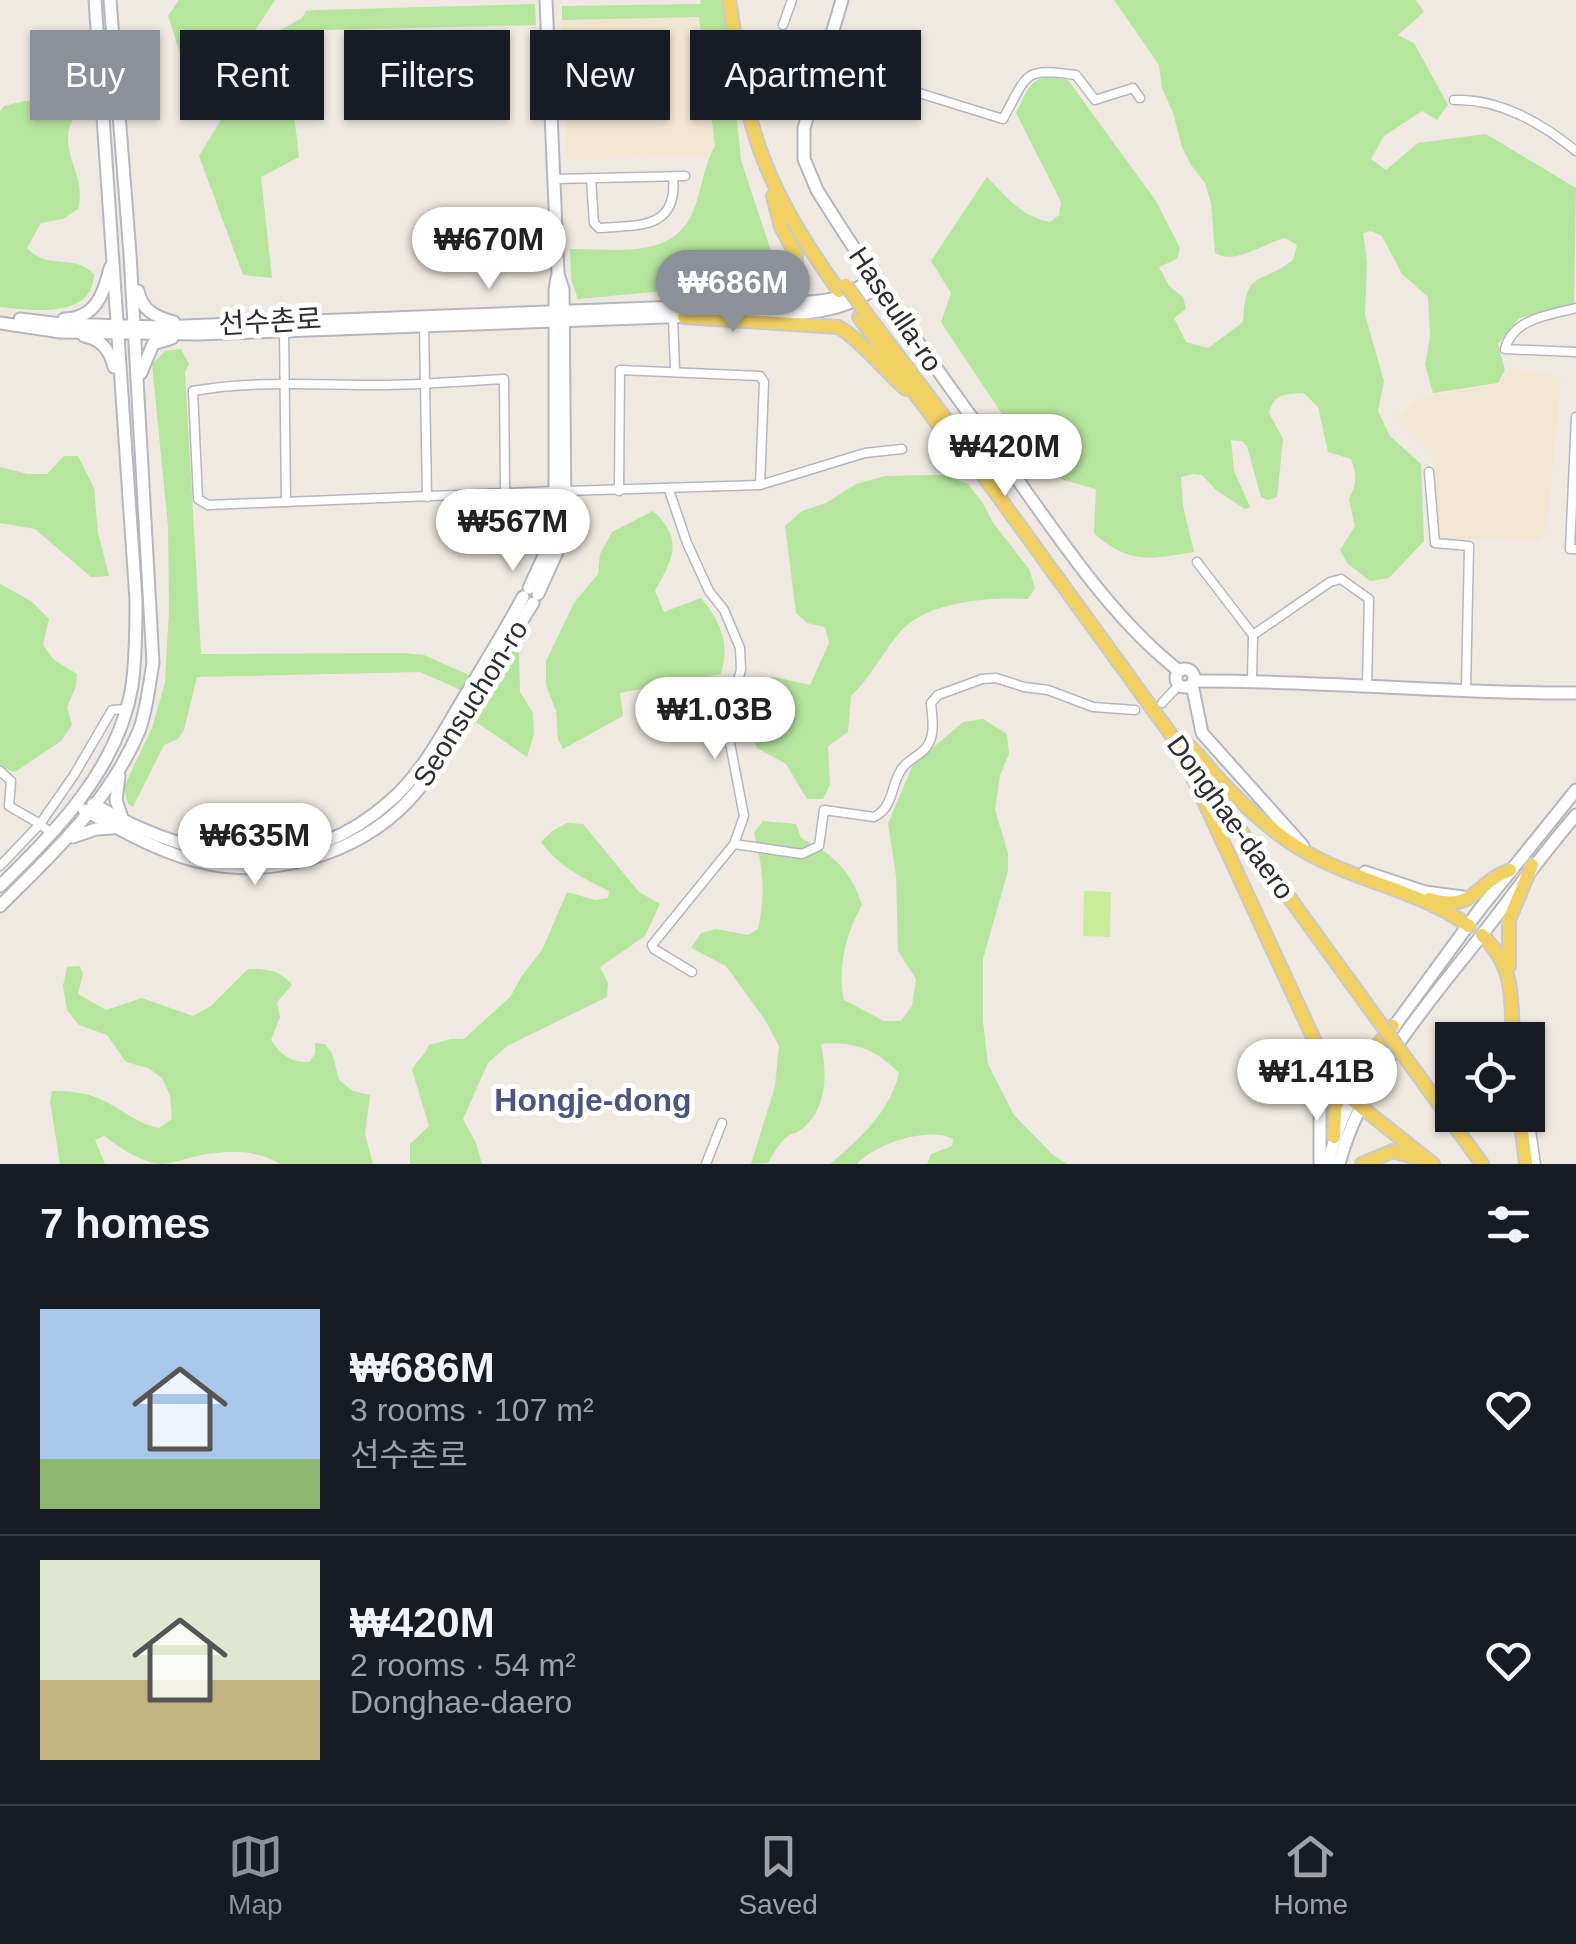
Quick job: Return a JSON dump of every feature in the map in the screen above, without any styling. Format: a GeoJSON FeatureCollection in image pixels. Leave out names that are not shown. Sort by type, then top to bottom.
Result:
{"type":"FeatureCollection","features":[{"type":"Feature","properties":{"kind":"main road","name":"Donghae-daero"},"geometry":{"type":"LineString","coordinates":[[729,0],[750,120],[763,160],[798,231],[976,459],[980,471],[1482,1164]]}},
{"type":"Feature","properties":{"kind":"main road","name":"Donghae-daero"},"geometry":{"type":"LineString","coordinates":[[738,0],[757,109],[772,158],[804,225],[842,288]]}},
{"type":"Feature","properties":{"kind":"main road"},"geometry":{"type":"LineString","coordinates":[[728,306],[782,293],[796,277],[796,255],[781,227],[763,160]]}},
{"type":"Feature","properties":{"kind":"main road","name":"Donghae-daero"},"geometry":{"type":"LineString","coordinates":[[862,314],[926,407],[969,463],[980,471]]}},
{"type":"Feature","properties":{"kind":"main road"},"geometry":{"type":"LineString","coordinates":[[678,317],[838,327],[854,337],[878,365],[926,407]]}},
{"type":"Feature","properties":{"kind":"main road"},"geometry":{"type":"LineString","coordinates":[[1173,735],[1192,746],[1257,816],[1329,865],[1440,902],[1472,898],[1496,874],[1510,870]]}},
{"type":"Feature","properties":{"kind":"main road"},"geometry":{"type":"LineString","coordinates":[[1173,735],[1323,1068],[1336,1088],[1433,1164]]}},
{"type":"Feature","properties":{"kind":"main road"},"geometry":{"type":"LineString","coordinates":[[1514,1022],[1508,920],[1532,864]]}},
{"type":"Feature","properties":{"kind":"main road"},"geometry":{"type":"LineString","coordinates":[[1402,891],[1468,926]]}},
{"type":"Feature","properties":{"kind":"main road"},"geometry":{"type":"LineString","coordinates":[[1482,935],[1499,953],[1509,974]]}},
{"type":"Feature","properties":{"kind":"main road"},"geometry":{"type":"LineString","coordinates":[[1323,1068],[1341,1068],[1362,1060],[1378,1047],[1393,1026]]}},
{"type":"Feature","properties":{"kind":"main road"},"geometry":{"type":"LineString","coordinates":[[1320,1088],[1336,1088]]}},
{"type":"Feature","properties":{"kind":"main road"},"geometry":{"type":"LineString","coordinates":[[1334,1137],[1336,1088]]}},
{"type":"Feature","properties":{"kind":"main road"},"geometry":{"type":"LineString","coordinates":[[1522,1132],[1526,1164]]}},
{"type":"Feature","properties":{"kind":"main road"},"geometry":{"type":"LineString","coordinates":[[1362,1164],[1393,1151],[1433,1164]]}},
{"type":"Feature","properties":{"kind":"street"},"geometry":{"type":"LineString","coordinates":[[0,886],[80,801],[119,732],[134,662],[136,600],[94,0]]}},
{"type":"Feature","properties":{"kind":"street"},"geometry":{"type":"LineString","coordinates":[[0,906],[65,842],[93,809],[121,765],[140,729],[153,663],[135,330],[110,0]]}},
{"type":"Feature","properties":{"kind":"street"},"geometry":{"type":"LineString","coordinates":[[546,0],[555,180],[686,176]]}},
{"type":"Feature","properties":{"kind":"street"},"geometry":{"type":"LineString","coordinates":[[783,25],[792,0]]}},
{"type":"Feature","properties":{"kind":"street","name":"Haseulla-ro"},"geometry":{"type":"LineString","coordinates":[[832,30],[842,0]]}},
{"type":"Feature","properties":{"kind":"street"},"geometry":{"type":"LineString","coordinates":[[921,94],[1003,119],[1026,78],[1041,70],[1076,74],[1096,100],[1133,88],[1140,98]]}},
{"type":"Feature","properties":{"kind":"street"},"geometry":{"type":"LineString","coordinates":[[1454,100],[1490,102],[1556,135],[1576,151]]}},
{"type":"Feature","properties":{"kind":"street","name":"Haseulla-ro"},"geometry":{"type":"LineString","coordinates":[[806,120],[804,159],[817,190],[876,281],[1070,554],[1151,650],[1186,680]]}},
{"type":"Feature","properties":{"kind":"street"},"geometry":{"type":"LineString","coordinates":[[591,179],[594,223],[599,228],[650,224],[665,214],[675,197],[673,178]]}},
{"type":"Feature","properties":{"kind":"street","name":"Seonsuchon-ro"},"geometry":{"type":"LineString","coordinates":[[80,801],[120,824],[184,851],[251,856],[324,848],[371,816],[407,784],[434,749],[557,552],[561,491],[555,180]]}},
{"type":"Feature","properties":{"kind":"street"},"geometry":{"type":"LineString","coordinates":[[0,320],[72,319],[94,308],[100,302],[114,254]]}},
{"type":"Feature","properties":{"kind":"street"},"geometry":{"type":"LineString","coordinates":[[130,254],[140,302],[149,312],[169,322],[188,325]]}},
{"type":"Feature","properties":{"kind":"street"},"geometry":{"type":"LineString","coordinates":[[427,496],[424,320],[827,301],[876,281]]}},
{"type":"Feature","properties":{"kind":"street"},"geometry":{"type":"LineString","coordinates":[[559,316],[678,317],[832,310],[866,297],[876,281]]}},
{"type":"Feature","properties":{"kind":"street"},"geometry":{"type":"LineString","coordinates":[[1576,308],[1522,323],[1508,340],[1506,349],[1576,352]]}},
{"type":"Feature","properties":{"kind":"street"},"geometry":{"type":"LineString","coordinates":[[675,370],[678,317]]}},
{"type":"Feature","properties":{"kind":"street"},"geometry":{"type":"LineString","coordinates":[[0,320],[94,338],[112,357],[122,400]]}},
{"type":"Feature","properties":{"kind":"street","name":"선수촌로"},"geometry":{"type":"LineString","coordinates":[[135,330],[188,325],[424,320]]}},
{"type":"Feature","properties":{"kind":"street","name":"선수촌로"},"geometry":{"type":"LineString","coordinates":[[117,330],[198,334],[424,320]]}},
{"type":"Feature","properties":{"kind":"street"},"geometry":{"type":"LineString","coordinates":[[38,321],[117,330]]}},
{"type":"Feature","properties":{"kind":"street"},"geometry":{"type":"LineString","coordinates":[[60,332],[117,330]]}},
{"type":"Feature","properties":{"kind":"street"},"geometry":{"type":"LineString","coordinates":[[284,331],[286,502]]}},
{"type":"Feature","properties":{"kind":"street"},"geometry":{"type":"LineString","coordinates":[[138,397],[142,364],[153,344],[198,334]]}},
{"type":"Feature","properties":{"kind":"street"},"geometry":{"type":"LineString","coordinates":[[620,491],[620,370],[760,376],[764,382],[760,485]]}},
{"type":"Feature","properties":{"kind":"street"},"geometry":{"type":"LineString","coordinates":[[505,494],[504,379],[238,383],[193,390],[198,499],[208,505],[760,485],[865,453],[902,449]]}},
{"type":"Feature","properties":{"kind":"street"},"geometry":{"type":"LineString","coordinates":[[1576,417],[1570,549],[1576,548]]}},
{"type":"Feature","properties":{"kind":"street"},"geometry":{"type":"LineString","coordinates":[[1428,472],[1434,543],[1469,546],[1466,689]]}},
{"type":"Feature","properties":{"kind":"street"},"geometry":{"type":"LineString","coordinates":[[669,490],[708,591],[724,610],[740,648],[740,670],[728,722],[744,816],[734,844],[652,945],[692,972]]}},
{"type":"Feature","properties":{"kind":"street"},"geometry":{"type":"LineString","coordinates":[[1197,562],[1252,636],[1252,679]]}},
{"type":"Feature","properties":{"kind":"street"},"geometry":{"type":"LineString","coordinates":[[1252,636],[1341,578],[1368,599],[1367,686]]}},
{"type":"Feature","properties":{"kind":"street"},"geometry":{"type":"LineString","coordinates":[[734,844],[802,854],[819,846],[824,810],[874,817],[881,813],[908,759],[929,744],[931,703],[938,696],[982,679],[996,678],[1048,690],[1093,707],[1135,710]]}},
{"type":"Feature","properties":{"kind":"street"},"geometry":{"type":"LineString","coordinates":[[1162,703],[1186,680],[1252,679],[1410,690],[1576,693]]}},
{"type":"Feature","properties":{"kind":"street"},"geometry":{"type":"LineString","coordinates":[[1186,680],[1202,733],[1269,812],[1329,865]]}},
{"type":"Feature","properties":{"kind":"street"},"geometry":{"type":"LineString","coordinates":[[0,866],[40,824],[112,710],[126,708]]}},
{"type":"Feature","properties":{"kind":"street"},"geometry":{"type":"LineString","coordinates":[[65,842],[120,824],[116,800],[121,765]]}},
{"type":"Feature","properties":{"kind":"street"},"geometry":{"type":"LineString","coordinates":[[0,770],[10,781],[9,806],[52,834]]}},
{"type":"Feature","properties":{"kind":"street"},"geometry":{"type":"LineString","coordinates":[[1339,1164],[1356,1101],[1393,1026],[1510,870],[1576,790]]}},
{"type":"Feature","properties":{"kind":"street"},"geometry":{"type":"LineString","coordinates":[[1328,1164],[1334,1137],[1356,1101],[1532,864],[1576,815]]}},
{"type":"Feature","properties":{"kind":"street"},"geometry":{"type":"LineString","coordinates":[[1315,855],[1425,892],[1472,898]]}},
{"type":"Feature","properties":{"kind":"street"},"geometry":{"type":"LineString","coordinates":[[1468,926],[1482,935]]}},
{"type":"Feature","properties":{"kind":"street"},"geometry":{"type":"LineString","coordinates":[[1508,927],[1515,1022]]}},
{"type":"Feature","properties":{"kind":"street"},"geometry":{"type":"LineString","coordinates":[[1320,1088],[1320,1164]]}},
{"type":"Feature","properties":{"kind":"street"},"geometry":{"type":"LineString","coordinates":[[706,1164],[722,1123]]}},
{"type":"Feature","properties":{"kind":"street"},"geometry":{"type":"LineString","coordinates":[[1531,1132],[1536,1164]]}},
{"type":"Feature","properties":{"kind":"shaded area"},"geometry":{"type":"Polygon","coordinates":[[[699,17],[701,30],[690,30],[690,120],[712,120],[715,146],[708,157],[566,158],[565,120],[670,120],[670,30],[562,30],[562,20],[699,17]]]}},
{"type":"Feature","properties":{"kind":"shaded area"},"geometry":{"type":"Polygon","coordinates":[[[1510,368],[1561,377],[1547,529],[1537,541],[1441,539],[1432,452],[1396,416],[1424,397],[1500,384],[1510,368]]]}},
{"type":"Feature","properties":{"kind":"green space"},"geometry":{"type":"Polygon","coordinates":[[[179,0],[275,0],[255,30],[180,30],[180,53],[168,16],[179,0]]]}},
{"type":"Feature","properties":{"kind":"green space"},"geometry":{"type":"Polygon","coordinates":[[[701,0],[721,0],[726,30],[701,30],[699,17],[562,20],[562,6],[700,4],[701,0]]]}},
{"type":"Feature","properties":{"kind":"green space"},"geometry":{"type":"Polygon","coordinates":[[[1114,0],[1416,0],[1424,12],[1398,35],[1414,43],[1448,105],[1437,120],[1422,111],[1384,136],[1371,159],[1386,170],[1418,143],[1486,134],[1576,188],[1574,305],[1519,318],[1498,344],[1505,370],[1498,383],[1433,393],[1425,365],[1430,336],[1428,297],[1402,274],[1382,236],[1371,231],[1363,233],[1367,261],[1365,315],[1384,381],[1378,411],[1390,436],[1421,464],[1424,541],[1389,578],[1370,581],[1347,563],[1340,550],[1355,526],[1349,499],[1355,484],[1354,470],[1351,459],[1328,452],[1318,407],[1304,393],[1278,398],[1269,413],[1283,439],[1277,497],[1261,497],[1247,446],[1231,440],[1234,471],[1250,507],[1245,509],[1216,490],[1202,475],[1181,477],[1194,552],[1153,558],[1130,555],[1094,533],[1096,489],[1063,480],[1049,468],[1030,433],[1004,417],[941,322],[951,293],[931,261],[987,177],[1030,215],[1050,222],[1059,215],[1061,202],[1016,113],[1030,87],[1040,79],[1068,80],[1156,201],[1180,248],[1177,259],[1159,267],[1169,286],[1183,297],[1186,309],[1174,318],[1186,342],[1208,348],[1243,322],[1251,286],[1293,260],[1297,245],[1285,238],[1232,257],[1215,253],[1211,203],[1205,183],[1182,147],[1162,88],[1159,65],[1114,0]]]}},
{"type":"Feature","properties":{"kind":"green space"},"geometry":{"type":"Polygon","coordinates":[[[535,4],[536,25],[281,30],[302,18],[306,11],[535,4]]]}},
{"type":"Feature","properties":{"kind":"green space"},"geometry":{"type":"Polygon","coordinates":[[[30,101],[30,120],[73,120],[68,139],[79,183],[78,209],[63,219],[41,223],[27,248],[43,259],[78,264],[94,274],[91,289],[72,305],[43,310],[0,307],[0,111],[4,106],[30,101]]]}},
{"type":"Feature","properties":{"kind":"green space"},"geometry":{"type":"Polygon","coordinates":[[[221,120],[295,120],[299,157],[261,177],[272,278],[243,275],[199,156],[221,120]]]}},
{"type":"Feature","properties":{"kind":"green space"},"geometry":{"type":"Polygon","coordinates":[[[712,120],[737,120],[741,160],[772,254],[773,273],[741,284],[578,299],[571,279],[570,249],[638,249],[670,239],[692,214],[715,146],[712,120]]]}},
{"type":"Feature","properties":{"kind":"green space"},"geometry":{"type":"Polygon","coordinates":[[[181,349],[189,364],[185,372],[201,654],[404,653],[424,655],[471,676],[463,691],[420,672],[197,677],[184,730],[178,739],[164,745],[133,807],[128,804],[124,787],[152,728],[165,683],[169,611],[168,526],[152,364],[165,351],[181,349]]]}},
{"type":"Feature","properties":{"kind":"green space"},"geometry":{"type":"Polygon","coordinates":[[[64,456],[78,456],[94,488],[98,533],[109,576],[91,577],[35,529],[0,523],[0,467],[47,474],[64,456]]]}},
{"type":"Feature","properties":{"kind":"green space"},"geometry":{"type":"Polygon","coordinates":[[[945,475],[968,484],[1029,569],[1035,588],[1028,599],[978,600],[942,607],[926,613],[900,632],[851,696],[848,732],[828,746],[830,785],[823,799],[807,799],[786,764],[757,748],[751,735],[750,706],[756,683],[774,677],[810,685],[829,643],[825,627],[807,623],[796,613],[785,526],[802,511],[826,503],[856,484],[885,476],[945,475]]]}},
{"type":"Feature","properties":{"kind":"green space"},"geometry":{"type":"Polygon","coordinates":[[[653,511],[663,521],[672,541],[670,560],[655,591],[664,612],[701,598],[722,633],[721,674],[620,693],[623,716],[563,749],[546,685],[546,661],[574,603],[598,574],[600,554],[612,532],[653,511]]]}},
{"type":"Feature","properties":{"kind":"green space"},"geometry":{"type":"Polygon","coordinates":[[[0,584],[31,601],[49,619],[43,645],[54,660],[77,674],[67,707],[72,725],[61,741],[15,772],[0,767],[0,584]]]}},
{"type":"Feature","properties":{"kind":"green space"},"geometry":{"type":"Polygon","coordinates":[[[514,648],[519,651],[520,692],[533,713],[534,734],[527,757],[473,720],[514,648]]]}},
{"type":"Feature","properties":{"kind":"green space"},"geometry":{"type":"Polygon","coordinates":[[[983,719],[1007,734],[1009,754],[1000,775],[995,810],[1008,853],[1008,871],[983,959],[988,1064],[1014,1115],[1067,1164],[927,1164],[931,1154],[952,1146],[953,1139],[930,1135],[889,1144],[857,1164],[830,1164],[881,1112],[899,1073],[864,1048],[832,1043],[821,1044],[824,1090],[811,1121],[785,1139],[768,1163],[751,1164],[775,1086],[779,1046],[726,966],[691,948],[701,933],[716,929],[748,935],[758,929],[762,881],[754,833],[763,821],[796,824],[801,838],[831,857],[846,873],[862,905],[844,951],[844,1000],[884,1021],[901,1021],[912,1006],[916,979],[898,951],[896,876],[888,823],[913,765],[963,722],[983,719]]]}},
{"type":"Feature","properties":{"kind":"green space"},"geometry":{"type":"Polygon","coordinates":[[[567,823],[583,824],[639,892],[660,904],[645,936],[600,967],[608,983],[607,997],[507,1046],[488,1063],[463,1119],[482,1164],[410,1164],[410,1144],[429,1126],[412,1070],[429,1045],[464,1039],[511,996],[542,950],[567,892],[595,900],[608,898],[609,891],[563,865],[541,842],[567,823]]]}},
{"type":"Feature","properties":{"kind":"green space"},"geometry":{"type":"Polygon","coordinates":[[[1084,891],[1111,892],[1110,937],[1083,936],[1084,891]]]}},
{"type":"Feature","properties":{"kind":"green space"},"geometry":{"type":"Polygon","coordinates":[[[80,966],[83,974],[78,994],[106,1010],[142,998],[193,1016],[211,1006],[248,969],[283,976],[292,985],[277,1002],[280,1017],[271,1040],[287,1057],[302,1062],[309,1062],[315,1054],[315,1043],[325,1044],[332,1053],[339,1080],[353,1091],[370,1095],[365,1134],[373,1164],[280,1164],[260,1155],[226,1152],[161,1164],[139,1158],[104,1136],[95,1140],[105,1164],[60,1164],[50,1101],[52,1091],[94,1097],[159,1128],[172,1119],[170,1095],[162,1078],[148,1068],[126,1062],[107,1035],[79,1025],[67,1010],[63,986],[67,967],[80,966]]]}},
{"type":"Feature","properties":{"kind":"district","name":"Hongje-dong"},"geometry":{"type":"Point","coordinates":[593,1100]}}]}
